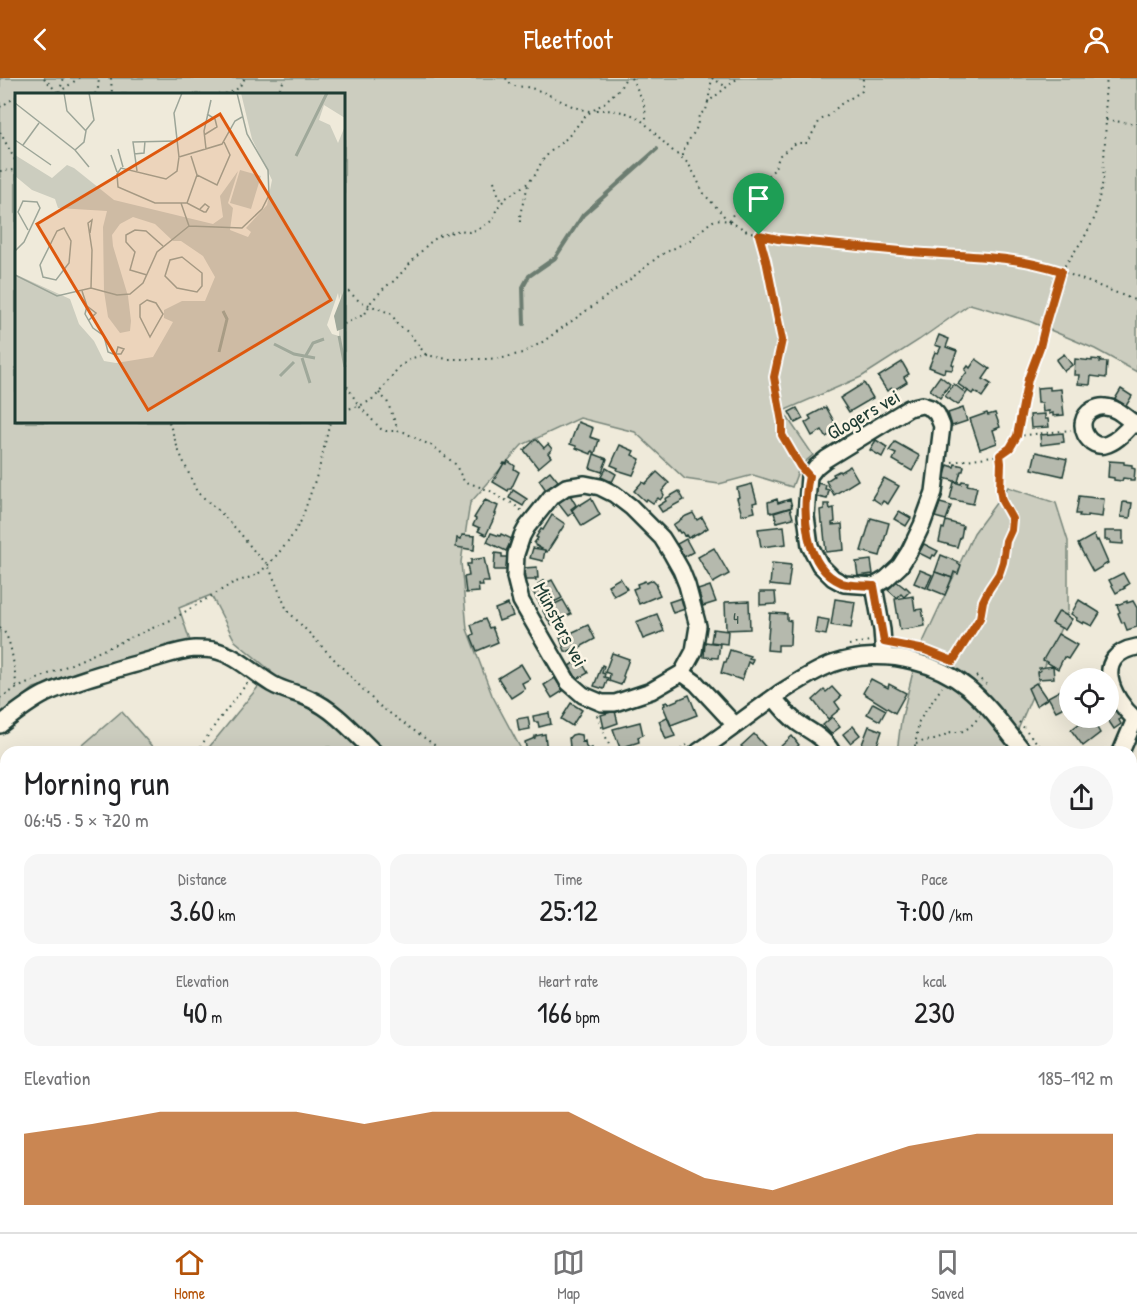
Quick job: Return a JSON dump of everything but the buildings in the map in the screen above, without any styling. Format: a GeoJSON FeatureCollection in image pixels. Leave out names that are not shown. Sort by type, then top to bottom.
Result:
{"type":"FeatureCollection","features":[{"type":"Feature","properties":{"kind":"street","name":"Glogers vei"},"geometry":{"type":"LineString","coordinates":[[809,476],[826,459],[909,408],[922,405],[931,408],[937,414],[942,426],[938,465],[933,492],[922,525],[900,566],[874,586]]}},
{"type":"Feature","properties":{"kind":"street"},"geometry":{"type":"LineString","coordinates":[[1098,407],[1108,407],[1121,412],[1135,424],[1105,446],[1095,444],[1087,438],[1083,431],[1083,422],[1088,413],[1098,407]]}},
{"type":"Feature","properties":{"kind":"street"},"geometry":{"type":"LineString","coordinates":[[809,476],[806,516],[810,546],[820,565],[833,578],[844,584],[874,586],[884,649]]}},
{"type":"Feature","properties":{"kind":"street","name":"Münsters vei"},"geometry":{"type":"LineString","coordinates":[[597,701],[583,695],[568,682],[521,601],[515,577],[516,554],[522,536],[532,519],[551,497],[566,487],[585,484],[600,486],[614,494],[662,538],[672,554],[681,570],[698,626],[690,659],[682,673]]}},
{"type":"Feature","properties":{"kind":"street"},"geometry":{"type":"LineString","coordinates":[[1124,746],[1136,719],[1123,707],[1114,692],[1109,675],[1117,654],[1137,647]]}},
{"type":"Feature","properties":{"kind":"street"},"geometry":{"type":"LineString","coordinates":[[0,725],[20,709],[68,685],[109,671],[194,649],[210,650],[234,657],[274,686],[311,699],[336,716],[368,746]]}},
{"type":"Feature","properties":{"kind":"street"},"geometry":{"type":"LineString","coordinates":[[697,746],[735,725],[816,671],[834,663],[865,657],[884,649],[925,664],[954,667],[1019,746]]}},
{"type":"Feature","properties":{"kind":"street"},"geometry":{"type":"LineString","coordinates":[[597,701],[615,703],[626,700],[651,691],[682,673],[696,682],[735,725]]}},
{"type":"Feature","properties":{"kind":"street"},"geometry":{"type":"LineString","coordinates":[[774,698],[786,713],[825,740],[828,746]]}},
{"type":"Feature","properties":{"kind":"path"},"geometry":{"type":"LineString","coordinates":[[44,78],[58,93]]}},
{"type":"Feature","properties":{"kind":"path"},"geometry":{"type":"LineString","coordinates":[[48,83],[53,78]]}},
{"type":"Feature","properties":{"kind":"path"},"geometry":{"type":"LineString","coordinates":[[59,93],[64,78]]}},
{"type":"Feature","properties":{"kind":"path"},"geometry":{"type":"LineString","coordinates":[[60,93],[79,78]]}},
{"type":"Feature","properties":{"kind":"path"},"geometry":{"type":"LineString","coordinates":[[96,93],[99,78]]}},
{"type":"Feature","properties":{"kind":"path"},"geometry":{"type":"LineString","coordinates":[[111,78],[112,93]]}},
{"type":"Feature","properties":{"kind":"path"},"geometry":{"type":"LineString","coordinates":[[229,93],[237,91],[245,78]]}},
{"type":"Feature","properties":{"kind":"path"},"geometry":{"type":"LineString","coordinates":[[278,93],[285,78]]}},
{"type":"Feature","properties":{"kind":"path"},"geometry":{"type":"LineString","coordinates":[[506,78],[511,85],[544,92],[578,109],[611,110],[632,114],[646,123],[674,152],[684,158],[706,196],[728,221]]}},
{"type":"Feature","properties":{"kind":"path"},"geometry":{"type":"LineString","coordinates":[[345,324],[361,316],[385,287],[439,236],[460,230],[469,232],[479,229],[493,219],[501,203],[528,183],[550,152],[567,138],[593,110],[620,88],[626,78]]}},
{"type":"Feature","properties":{"kind":"path"},"geometry":{"type":"LineString","coordinates":[[631,78],[647,113],[646,123]]}},
{"type":"Feature","properties":{"kind":"path"},"geometry":{"type":"LineString","coordinates":[[684,158],[685,146],[698,126],[699,115],[706,110],[712,78],[726,87]]}},
{"type":"Feature","properties":{"kind":"path"},"geometry":{"type":"LineString","coordinates":[[708,102],[738,78]]}},
{"type":"Feature","properties":{"kind":"path"},"geometry":{"type":"LineString","coordinates":[[728,221],[761,181],[774,170],[780,155],[796,143],[807,143],[820,120],[862,91],[863,78]]}},
{"type":"Feature","properties":{"kind":"path"},"geometry":{"type":"LineString","coordinates":[[938,465],[1000,455],[1010,448],[1017,436],[1028,379],[1040,347],[1061,271],[1094,219],[1102,182],[1107,78]]}},
{"type":"Feature","properties":{"kind":"path"},"geometry":{"type":"LineString","coordinates":[[0,106],[15,98]]}},
{"type":"Feature","properties":{"kind":"path"},"geometry":{"type":"LineString","coordinates":[[1106,120],[1137,124]]}},
{"type":"Feature","properties":{"kind":"path"},"geometry":{"type":"LineString","coordinates":[[0,132],[15,160]]}},
{"type":"Feature","properties":{"kind":"path"},"geometry":{"type":"LineString","coordinates":[[0,143],[3,139]]}},
{"type":"Feature","properties":{"kind":"path"},"geometry":{"type":"LineString","coordinates":[[0,171],[15,170]]}},
{"type":"Feature","properties":{"kind":"path"},"geometry":{"type":"LineString","coordinates":[[494,181],[501,203]]}},
{"type":"Feature","properties":{"kind":"path"},"geometry":{"type":"LineString","coordinates":[[520,222],[519,215],[528,183]]}},
{"type":"Feature","properties":{"kind":"path"},"geometry":{"type":"LineString","coordinates":[[345,410],[370,401],[399,367],[412,358],[426,355],[485,359],[522,353],[541,343],[659,256],[690,240],[717,219],[728,221],[759,235],[778,239],[911,252],[1009,258],[1040,264],[1137,302]]}},
{"type":"Feature","properties":{"kind":"path"},"geometry":{"type":"LineString","coordinates":[[759,235],[782,340],[774,377],[782,435],[800,466],[809,476]]}},
{"type":"Feature","properties":{"kind":"path"},"geometry":{"type":"LineString","coordinates":[[345,288],[359,301],[392,315],[397,324],[409,333],[426,355]]}},
{"type":"Feature","properties":{"kind":"path"},"geometry":{"type":"LineString","coordinates":[[345,383],[359,406],[381,429],[399,431],[433,446],[455,464],[464,481],[493,492],[532,519]]}},
{"type":"Feature","properties":{"kind":"path"},"geometry":{"type":"LineString","coordinates":[[379,393],[387,401],[399,431]]}},
{"type":"Feature","properties":{"kind":"path"},"geometry":{"type":"LineString","coordinates":[[169,423],[196,492],[219,511],[268,565],[287,610],[377,704],[436,746]]}},
{"type":"Feature","properties":{"kind":"path"},"geometry":{"type":"LineString","coordinates":[[0,698],[17,688],[173,619],[234,583],[256,574],[268,565],[288,542],[301,521],[319,469],[330,423]]}},
{"type":"Feature","properties":{"kind":"path"},"geometry":{"type":"LineString","coordinates":[[1017,436],[1083,428]]}},
{"type":"Feature","properties":{"kind":"path"},"geometry":{"type":"LineString","coordinates":[[987,707],[970,727],[961,732],[951,732],[934,741],[915,744],[919,721],[954,667],[980,618],[983,601],[999,574],[1003,562],[1012,519],[1002,501],[1000,455]]}},
{"type":"Feature","properties":{"kind":"path"},"geometry":{"type":"LineString","coordinates":[[0,628],[6,634],[13,658],[17,688]]}},
{"type":"Feature","properties":{"kind":"path"},"geometry":{"type":"LineString","coordinates":[[844,646],[869,641],[884,649]]}},
{"type":"Feature","properties":{"kind":"path"},"geometry":{"type":"LineString","coordinates":[[946,658],[954,667]]}},
{"type":"Feature","properties":{"kind":"path"},"geometry":{"type":"LineString","coordinates":[[201,746],[256,673]]}},
{"type":"Feature","properties":{"kind":"path"},"geometry":{"type":"LineString","coordinates":[[972,673],[988,687]]}},
{"type":"Feature","properties":{"kind":"path"},"geometry":{"type":"LineString","coordinates":[[597,701],[597,715],[610,746]]}},
{"type":"Feature","properties":{"kind":"path"},"geometry":{"type":"LineString","coordinates":[[1018,721],[1040,746]]}},
{"type":"Feature","properties":{"kind":"shaded area"},"geometry":{"type":"Polygon","coordinates":[[[0,78],[1137,78],[1137,372],[1095,349],[1029,321],[970,304],[861,377],[783,411],[813,455],[800,466],[792,487],[753,475],[719,484],[685,479],[635,432],[580,418],[522,445],[470,503],[461,562],[467,629],[492,695],[519,746],[210,746],[271,671],[235,641],[211,595],[179,608],[190,641],[34,688],[0,716],[0,78]]]}},
{"type":"Feature","properties":{"kind":"shaded area"},"geometry":{"type":"Polygon","coordinates":[[[1008,487],[1056,503],[1068,541],[1068,611],[1009,746],[898,746],[901,721],[917,655],[974,533],[1008,487]]]}},
{"type":"Feature","properties":{"kind":"shaded area"},"geometry":{"type":"Polygon","coordinates":[[[121,712],[152,746],[82,746],[121,712]]]}},
{"type":"Feature","properties":{"kind":"waterway"},"geometry":{"type":"LineString","coordinates":[[524,324],[523,287],[529,276],[555,258],[583,215],[657,149]]}},
{"type":"Feature","properties":{"kind":"route"},"geometry":{"type":"LineString","coordinates":[[759,235],[778,239],[911,252],[1009,258],[1061,271],[1040,347],[1028,379],[1017,436],[1010,448],[1000,455],[1002,501],[1012,519],[1003,562],[999,574],[983,601],[980,618],[953,661],[925,650],[884,642],[874,586],[844,584],[833,578],[820,565],[810,546],[806,516],[809,476],[800,466],[782,435],[774,377],[782,340],[759,235]]}}]}
